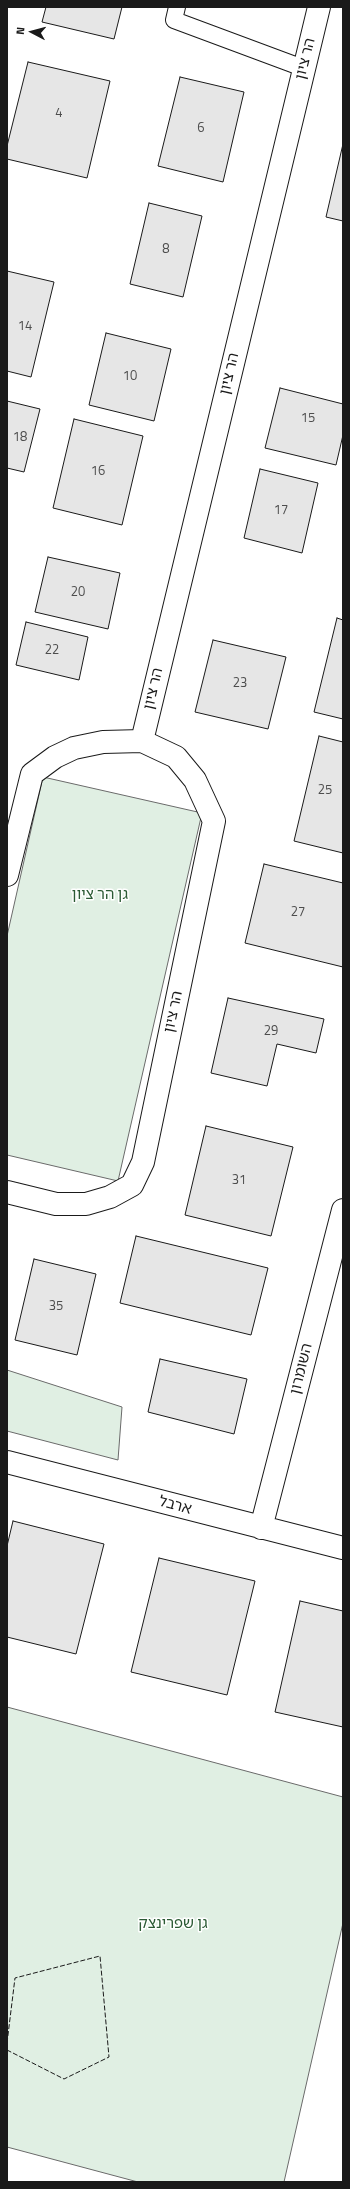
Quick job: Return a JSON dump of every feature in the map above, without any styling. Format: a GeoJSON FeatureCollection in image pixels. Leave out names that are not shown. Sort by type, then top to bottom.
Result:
{"type":"FeatureCollection","features":[{"type":"Feature","properties":{"kind":"street","name":"הר ציון"},"geometry":{"type":"LineString","coordinates":[[142,741],[319,7]]}},
{"type":"Feature","properties":{"kind":"street","name":"הר ציון"},"geometry":{"type":"LineString","coordinates":[[7,875],[32,774],[55,757],[74,748],[103,742],[142,741],[176,757],[195,780],[214,820],[143,1162],[132,1184],[110,1197],[86,1204],[56,1204],[7,1192]]}},
{"type":"Feature","properties":{"kind":"street","name":"השומרון"},"geometry":{"type":"LineString","coordinates":[[261,1528],[343,1210]]}},
{"type":"Feature","properties":{"kind":"street","name":"ארבל"},"geometry":{"type":"LineString","coordinates":[[7,1462],[343,1548]]}},
{"type":"Feature","properties":{"kind":"lane"},"geometry":{"type":"LineString","coordinates":[[177,7],[174,20],[304,68]]}},
{"type":"Feature","properties":{"kind":"green space","name":"גן הר ציון"},"geometry":{"type":"Polygon","coordinates":[[[43,777],[202,813],[118,1181],[7,1155],[7,936],[43,777]]]}},
{"type":"Feature","properties":{"kind":"green space"},"geometry":{"type":"Polygon","coordinates":[[[7,1370],[122,1407],[118,1460],[7,1431],[7,1370]]]}},
{"type":"Feature","properties":{"kind":"green space","name":"גן שפרינצק"},"geometry":{"type":"Polygon","coordinates":[[[7,1707],[343,1797],[343,1923],[284,2182],[138,2182],[7,2147],[7,1707]]]}},
{"type":"Feature","properties":{"kind":"building"},"geometry":{"type":"Polygon","coordinates":[[[46,7],[122,7],[114,39],[42,22],[46,7]]]}},
{"type":"Feature","properties":{"kind":"building"},"geometry":{"type":"Polygon","coordinates":[[[28,62],[110,81],[87,178],[7,159],[7,146],[28,62]]]}},
{"type":"Feature","properties":{"kind":"building"},"geometry":{"type":"Polygon","coordinates":[[[180,77],[244,92],[223,182],[158,166],[180,77]]]}},
{"type":"Feature","properties":{"kind":"building"},"geometry":{"type":"Polygon","coordinates":[[[343,144],[343,221],[326,217],[343,144]]]}},
{"type":"Feature","properties":{"kind":"building"},"geometry":{"type":"Polygon","coordinates":[[[149,203],[202,216],[183,297],[130,284],[149,203]]]}},
{"type":"Feature","properties":{"kind":"building"},"geometry":{"type":"Polygon","coordinates":[[[7,271],[54,282],[31,377],[7,371],[7,271]]]}},
{"type":"Feature","properties":{"kind":"building"},"geometry":{"type":"Polygon","coordinates":[[[106,333],[171,349],[154,421],[89,405],[106,333]]]}},
{"type":"Feature","properties":{"kind":"building"},"geometry":{"type":"Polygon","coordinates":[[[280,388],[343,404],[343,435],[336,465],[265,448],[280,388]]]}},
{"type":"Feature","properties":{"kind":"building"},"geometry":{"type":"Polygon","coordinates":[[[7,401],[40,409],[24,472],[7,468],[7,401]]]}},
{"type":"Feature","properties":{"kind":"building"},"geometry":{"type":"Polygon","coordinates":[[[74,419],[143,436],[122,525],[53,508],[74,419]]]}},
{"type":"Feature","properties":{"kind":"building"},"geometry":{"type":"Polygon","coordinates":[[[260,469],[318,483],[302,553],[244,538],[260,469]]]}},
{"type":"Feature","properties":{"kind":"building"},"geometry":{"type":"Polygon","coordinates":[[[48,557],[120,573],[108,629],[35,612],[48,557]]]}},
{"type":"Feature","properties":{"kind":"building"},"geometry":{"type":"Polygon","coordinates":[[[337,618],[343,620],[343,719],[314,712],[337,618]]]}},
{"type":"Feature","properties":{"kind":"building"},"geometry":{"type":"Polygon","coordinates":[[[26,622],[88,637],[79,680],[16,665],[26,622]]]}},
{"type":"Feature","properties":{"kind":"building"},"geometry":{"type":"Polygon","coordinates":[[[213,640],[286,657],[268,729],[195,712],[213,640]]]}},
{"type":"Feature","properties":{"kind":"building"},"geometry":{"type":"Polygon","coordinates":[[[319,736],[343,742],[343,853],[294,841],[319,736]]]}},
{"type":"Feature","properties":{"kind":"building"},"geometry":{"type":"Polygon","coordinates":[[[264,864],[343,883],[343,967],[245,943],[264,864]]]}},
{"type":"Feature","properties":{"kind":"building"},"geometry":{"type":"Polygon","coordinates":[[[228,998],[324,1019],[316,1053],[277,1044],[267,1086],[211,1073],[228,998]]]}},
{"type":"Feature","properties":{"kind":"building"},"geometry":{"type":"Polygon","coordinates":[[[206,1126],[293,1147],[271,1236],[185,1215],[206,1126]]]}},
{"type":"Feature","properties":{"kind":"building"},"geometry":{"type":"Polygon","coordinates":[[[136,1236],[268,1268],[251,1335],[120,1303],[136,1236]]]}},
{"type":"Feature","properties":{"kind":"building"},"geometry":{"type":"Polygon","coordinates":[[[34,1259],[96,1274],[77,1355],[15,1340],[34,1259]]]}},
{"type":"Feature","properties":{"kind":"building"},"geometry":{"type":"Polygon","coordinates":[[[160,1359],[247,1379],[234,1434],[148,1412],[160,1359]]]}},
{"type":"Feature","properties":{"kind":"building"},"geometry":{"type":"Polygon","coordinates":[[[13,1521],[104,1544],[76,1654],[7,1637],[7,1546],[13,1521]]]}},
{"type":"Feature","properties":{"kind":"building"},"geometry":{"type":"Polygon","coordinates":[[[159,1558],[255,1581],[227,1695],[131,1672],[159,1558]]]}},
{"type":"Feature","properties":{"kind":"building"},"geometry":{"type":"Polygon","coordinates":[[[300,1601],[343,1611],[343,1727],[275,1712],[300,1601]]]}},
{"type":"Feature","properties":{"kind":"fence"},"geometry":{"type":"LineString","coordinates":[[7,2043],[15,1978],[100,1956],[109,2057],[64,2079],[7,2050]]}}]}
